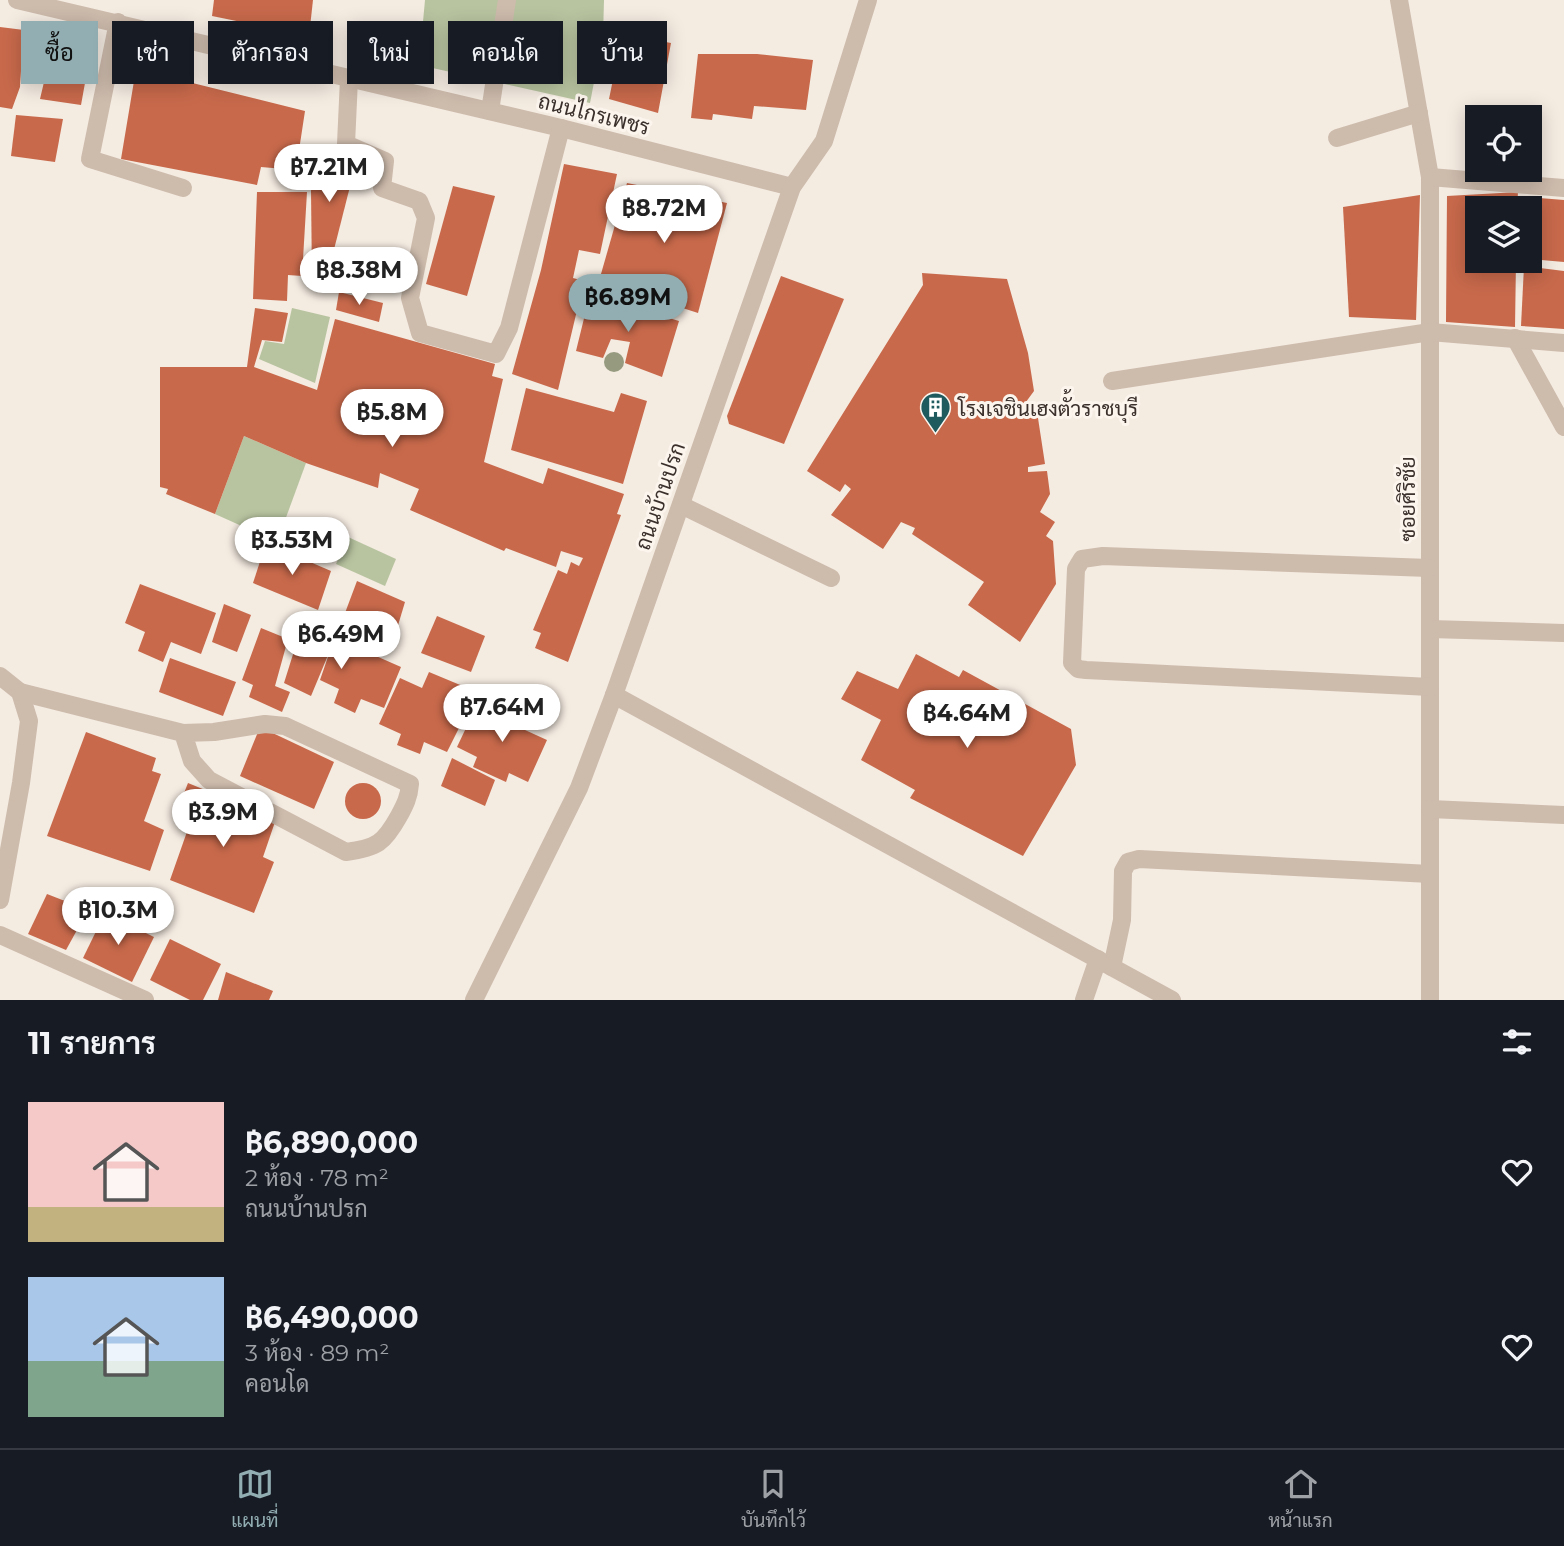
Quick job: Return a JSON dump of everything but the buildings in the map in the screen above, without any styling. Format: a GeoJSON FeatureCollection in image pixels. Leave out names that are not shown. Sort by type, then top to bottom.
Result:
{"type":"FeatureCollection","features":[{"type":"Feature","properties":{"kind":"street","name":"ถนนไกรเพชร"},"geometry":{"type":"LineString","coordinates":[[17,0],[113,21]]}},
{"type":"Feature","properties":{"kind":"street"},"geometry":{"type":"LineString","coordinates":[[490,111],[508,0]]}},
{"type":"Feature","properties":{"kind":"street","name":"ถนนบ้านปรก"},"geometry":{"type":"LineString","coordinates":[[474,1000],[579,788],[792,187],[824,141],[868,0]]}},
{"type":"Feature","properties":{"kind":"street","name":"ซอยศิริชัย"},"geometry":{"type":"LineString","coordinates":[[1399,0],[1430,177],[1430,1000]]}},
{"type":"Feature","properties":{"kind":"street","name":"ถนนไกรเพชร"},"geometry":{"type":"LineString","coordinates":[[194,41],[347,79]]}},
{"type":"Feature","properties":{"kind":"street"},"geometry":{"type":"LineString","coordinates":[[112,51],[90,159],[183,188]]}},
{"type":"Feature","properties":{"kind":"street"},"geometry":{"type":"LineString","coordinates":[[349,84],[345,144],[385,161],[382,188],[419,201],[426,218],[410,298],[420,333],[496,354],[509,328],[561,128]]}},
{"type":"Feature","properties":{"kind":"street","name":"ถนนไกรเพชร"},"geometry":{"type":"LineString","coordinates":[[371,84],[561,128],[792,187]]}},
{"type":"Feature","properties":{"kind":"street"},"geometry":{"type":"LineString","coordinates":[[1337,138],[1419,113]]}},
{"type":"Feature","properties":{"kind":"street"},"geometry":{"type":"LineString","coordinates":[[1430,177],[1564,188]]}},
{"type":"Feature","properties":{"kind":"street"},"geometry":{"type":"LineString","coordinates":[[1112,381],[1430,331],[1564,343]]}},
{"type":"Feature","properties":{"kind":"street"},"geometry":{"type":"LineString","coordinates":[[1515,338],[1564,427]]}},
{"type":"Feature","properties":{"kind":"street"},"geometry":{"type":"LineString","coordinates":[[681,505],[831,578]]}},
{"type":"Feature","properties":{"kind":"street"},"geometry":{"type":"LineString","coordinates":[[1429,568],[1103,556],[1082,559],[1076,569],[1072,663],[1078,669],[1086,670],[1430,687]]}},
{"type":"Feature","properties":{"kind":"street"},"geometry":{"type":"LineString","coordinates":[[1430,629],[1564,633]]}},
{"type":"Feature","properties":{"kind":"street"},"geometry":{"type":"LineString","coordinates":[[0,676],[20,692],[183,733],[228,731],[265,724],[285,726],[410,784],[409,797],[386,839],[367,850],[346,852],[209,780],[192,761],[183,733]]}},
{"type":"Feature","properties":{"kind":"street"},"geometry":{"type":"LineString","coordinates":[[0,900],[29,721],[20,692]]}},
{"type":"Feature","properties":{"kind":"street"},"geometry":{"type":"LineString","coordinates":[[614,695],[1172,1000]]}},
{"type":"Feature","properties":{"kind":"street"},"geometry":{"type":"LineString","coordinates":[[1430,809],[1564,815]]}},
{"type":"Feature","properties":{"kind":"street"},"geometry":{"type":"LineString","coordinates":[[1084,1000],[1105,963],[1122,920],[1123,871],[1128,862],[1139,859],[1430,874]]}},
{"type":"Feature","properties":{"kind":"street"},"geometry":{"type":"LineString","coordinates":[[0,935],[145,1000]]}},
{"type":"Feature","properties":{"kind":"green space"},"geometry":{"type":"Polygon","coordinates":[[[425,0],[604,0],[603,21],[577,21],[577,84],[594,84],[590,103],[504,84],[563,84],[563,21],[448,21],[448,71],[434,68],[434,21],[423,21],[425,0]]]}},
{"type":"Feature","properties":{"kind":"green space"},"geometry":{"type":"Polygon","coordinates":[[[292,308],[330,317],[315,383],[259,359],[265,341],[284,344],[292,308]]]}},
{"type":"Feature","properties":{"kind":"green space"},"geometry":{"type":"Polygon","coordinates":[[[244,436],[306,463],[277,542],[215,514],[244,436]]]}},
{"type":"Feature","properties":{"kind":"green space"},"geometry":{"type":"Polygon","coordinates":[[[348,537],[396,559],[385,586],[336,564],[348,537]]]}},
{"type":"Feature","properties":{"kind":"place","name":"โรงเจชินเฮงตั้วราชบุรี"},"geometry":{"type":"Point","coordinates":[935,435]}}]}
